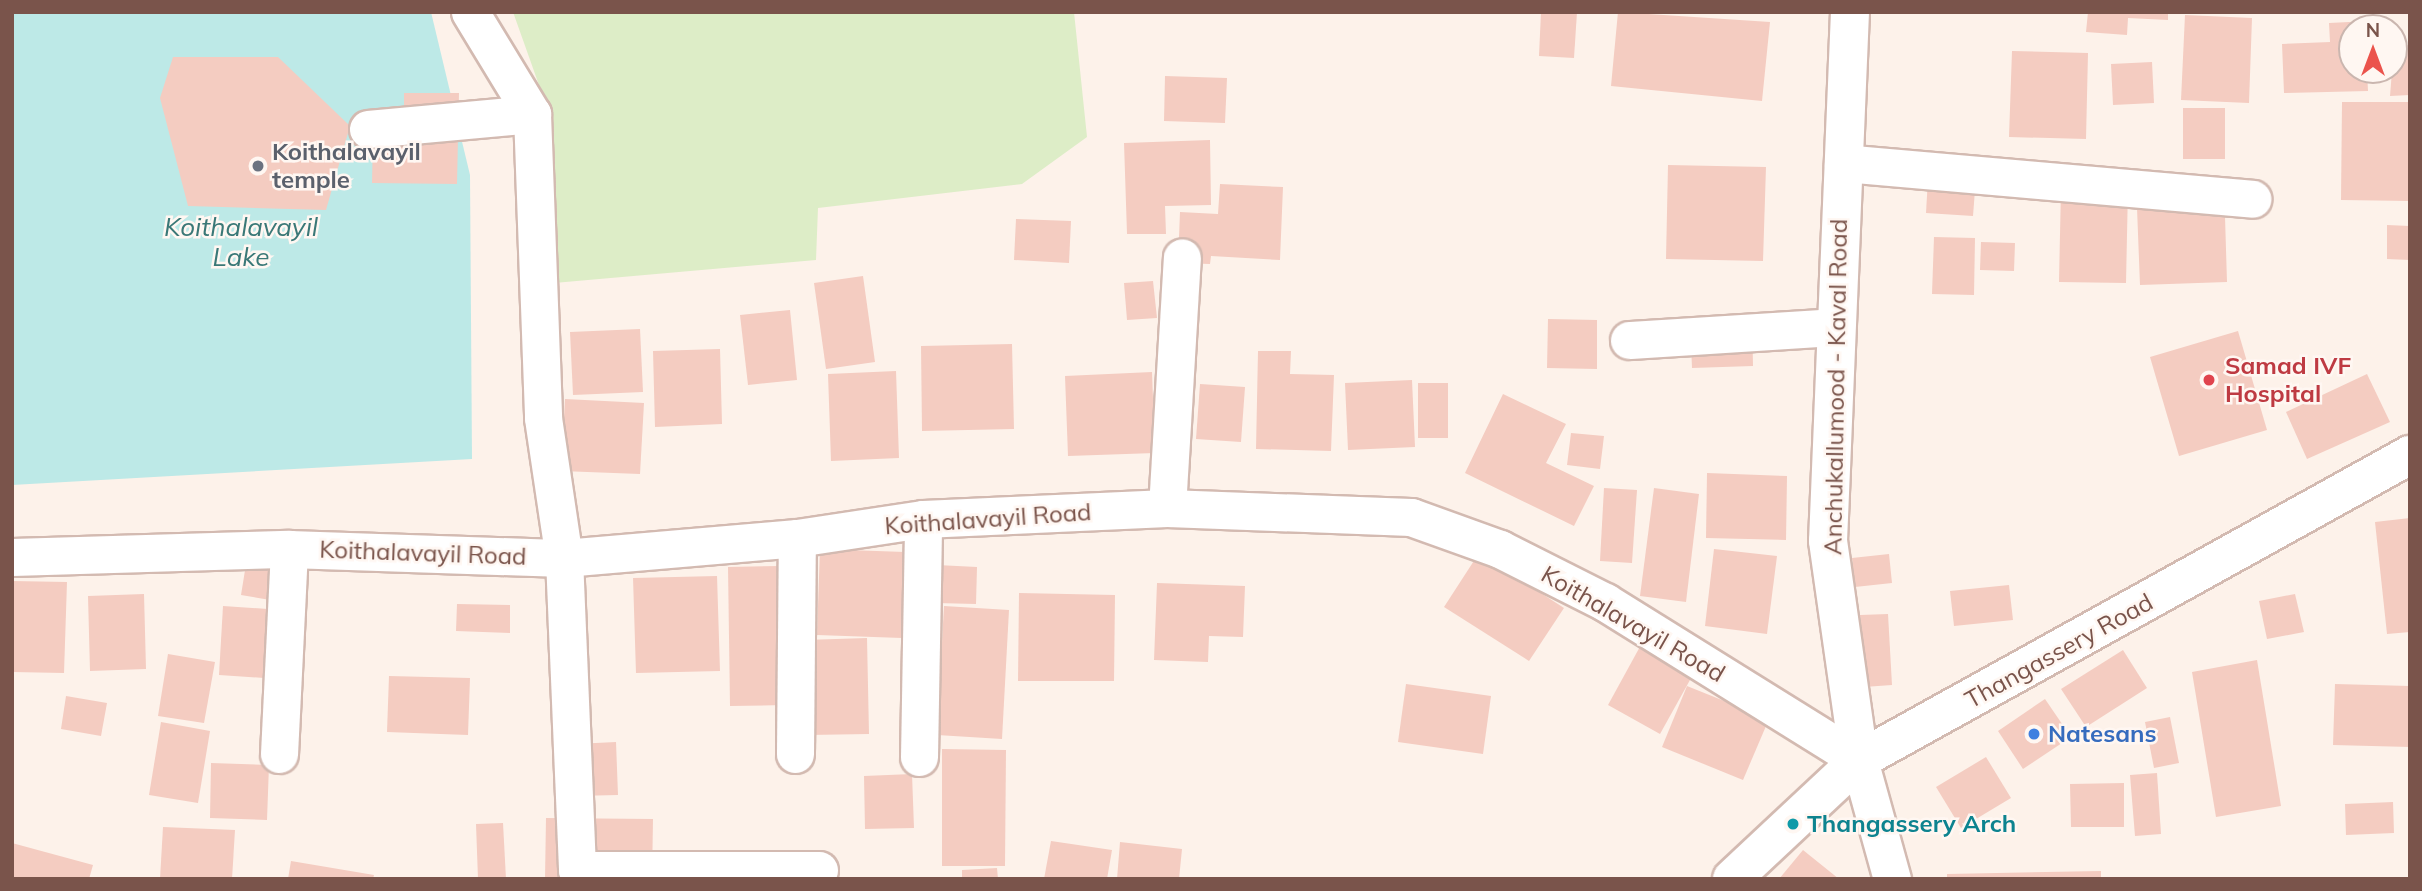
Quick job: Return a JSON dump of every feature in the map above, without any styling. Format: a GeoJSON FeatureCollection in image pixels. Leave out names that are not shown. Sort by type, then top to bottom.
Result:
{"type":"FeatureCollection","features":[{"type":"Feature","properties":{"kind":"street"},"geometry":{"type":"LineString","coordinates":[[470,12],[532,114],[543,418],[564,558],[577,870],[819,870]]}},
{"type":"Feature","properties":{"kind":"street","name":"Anchukallumood - Kaval Road"},"geometry":{"type":"LineString","coordinates":[[1850,12],[1828,541],[1859,760]]}},
{"type":"Feature","properties":{"kind":"street"},"geometry":{"type":"LineString","coordinates":[[368,128],[532,114]]}},
{"type":"Feature","properties":{"kind":"street"},"geometry":{"type":"LineString","coordinates":[[1843,163],[2252,199]]}},
{"type":"Feature","properties":{"kind":"street"},"geometry":{"type":"LineString","coordinates":[[1167,508],[1182,257]]}},
{"type":"Feature","properties":{"kind":"street"},"geometry":{"type":"LineString","coordinates":[[1629,340],[1835,327]]}},
{"type":"Feature","properties":{"kind":"street","name":"Thangassery Road"},"geometry":{"type":"LineString","coordinates":[[1732,879],[1859,760],[2410,455]]}},
{"type":"Feature","properties":{"kind":"street","name":"Koithalavayil Road"},"geometry":{"type":"LineString","coordinates":[[12,557],[289,550],[564,558],[797,538],[923,519],[1167,508],[1424,521],[1500,550],[1605,602],[1859,760]]}},
{"type":"Feature","properties":{"kind":"street"},"geometry":{"type":"LineString","coordinates":[[919,757],[923,519]]}},
{"type":"Feature","properties":{"kind":"street"},"geometry":{"type":"LineString","coordinates":[[795,754],[797,538]]}},
{"type":"Feature","properties":{"kind":"street"},"geometry":{"type":"LineString","coordinates":[[279,754],[289,550]]}},
{"type":"Feature","properties":{"kind":"street"},"geometry":{"type":"LineString","coordinates":[[1859,760],[1892,879]]}},
{"type":"Feature","properties":{"kind":"green space"},"geometry":{"type":"Polygon","coordinates":[[[513,12],[1074,12],[1087,137],[1022,184],[818,208],[816,260],[554,283],[545,102],[513,12]]]}},
{"type":"Feature","properties":{"kind":"water","name":"Koithalavayil Lake"},"geometry":{"type":"Polygon","coordinates":[[[12,12],[431,12],[470,175],[472,459],[12,485],[12,12]]]}},
{"type":"Feature","properties":{"kind":"building"},"geometry":{"type":"Polygon","coordinates":[[[1541,12],[1577,12],[1574,58],[1539,56],[1541,12]]]}},
{"type":"Feature","properties":{"kind":"building"},"geometry":{"type":"Polygon","coordinates":[[[1618,12],[1770,22],[1762,101],[1611,86],[1618,12]]]}},
{"type":"Feature","properties":{"kind":"building"},"geometry":{"type":"Polygon","coordinates":[[[2088,12],[2168,12],[2168,20],[2128,18],[2127,35],[2086,32],[2088,12]]]}},
{"type":"Feature","properties":{"kind":"building"},"geometry":{"type":"Polygon","coordinates":[[[2185,15],[2252,18],[2249,103],[2181,100],[2185,15]]]}},
{"type":"Feature","properties":{"kind":"building"},"geometry":{"type":"Polygon","coordinates":[[[2329,23],[2338,23],[2338,84],[2368,84],[2368,91],[2284,93],[2282,44],[2330,42],[2329,23]]]}},
{"type":"Feature","properties":{"kind":"building"},"geometry":{"type":"Polygon","coordinates":[[[2408,45],[2410,95],[2390,96],[2391,84],[2408,84],[2408,45]]]}},
{"type":"Feature","properties":{"kind":"building"},"geometry":{"type":"Polygon","coordinates":[[[2012,51],[2088,53],[2086,139],[2009,137],[2012,51]]]}},
{"type":"Feature","properties":{"kind":"building","name":"Koithalavayil temple"},"geometry":{"type":"Polygon","coordinates":[[[173,57],[278,57],[350,126],[326,210],[188,206],[160,98],[173,57]]]}},
{"type":"Feature","properties":{"kind":"building"},"geometry":{"type":"Polygon","coordinates":[[[2152,62],[2154,103],[2113,105],[2111,64],[2152,62]]]}},
{"type":"Feature","properties":{"kind":"building"},"geometry":{"type":"Polygon","coordinates":[[[1165,76],[1227,78],[1225,123],[1164,121],[1165,76]]]}},
{"type":"Feature","properties":{"kind":"building"},"geometry":{"type":"Polygon","coordinates":[[[404,93],[459,93],[457,184],[372,183],[373,136],[404,136],[404,93]]]}},
{"type":"Feature","properties":{"kind":"building"},"geometry":{"type":"Polygon","coordinates":[[[2342,102],[2410,102],[2410,201],[2341,200],[2342,102]]]}},
{"type":"Feature","properties":{"kind":"building"},"geometry":{"type":"Polygon","coordinates":[[[2183,108],[2225,108],[2225,159],[2183,159],[2183,108]]]}},
{"type":"Feature","properties":{"kind":"building"},"geometry":{"type":"Polygon","coordinates":[[[1210,140],[1211,205],[1165,206],[1166,234],[1127,234],[1124,143],[1210,140]]]}},
{"type":"Feature","properties":{"kind":"building"},"geometry":{"type":"Polygon","coordinates":[[[1929,161],[1977,164],[1973,216],[1926,213],[1929,161]]]}},
{"type":"Feature","properties":{"kind":"building"},"geometry":{"type":"Polygon","coordinates":[[[1668,165],[1766,167],[1763,261],[1666,259],[1668,165]]]}},
{"type":"Feature","properties":{"kind":"building"},"geometry":{"type":"Polygon","coordinates":[[[1220,184],[1283,187],[1280,260],[1211,256],[1210,264],[1178,263],[1180,212],[1218,214],[1220,184]]]}},
{"type":"Feature","properties":{"kind":"building"},"geometry":{"type":"Polygon","coordinates":[[[2224,184],[2227,282],[2140,285],[2137,208],[2198,206],[2224,184]]]}},
{"type":"Feature","properties":{"kind":"building"},"geometry":{"type":"Polygon","coordinates":[[[2061,187],[2128,188],[2126,283],[2059,282],[2061,187]]]}},
{"type":"Feature","properties":{"kind":"building"},"geometry":{"type":"Polygon","coordinates":[[[1016,219],[1071,221],[1069,263],[1014,260],[1016,219]]]}},
{"type":"Feature","properties":{"kind":"building"},"geometry":{"type":"Polygon","coordinates":[[[2387,225],[2410,226],[2410,260],[2387,259],[2387,225]]]}},
{"type":"Feature","properties":{"kind":"building"},"geometry":{"type":"Polygon","coordinates":[[[1934,237],[1975,238],[1974,295],[1932,294],[1934,237]]]}},
{"type":"Feature","properties":{"kind":"building"},"geometry":{"type":"Polygon","coordinates":[[[1981,242],[2015,243],[2014,271],[1980,270],[1981,242]]]}},
{"type":"Feature","properties":{"kind":"building"},"geometry":{"type":"Polygon","coordinates":[[[863,276],[875,362],[826,369],[814,283],[863,276]]]}},
{"type":"Feature","properties":{"kind":"building"},"geometry":{"type":"Polygon","coordinates":[[[1153,281],[1157,318],[1127,320],[1124,283],[1153,281]]]}},
{"type":"Feature","properties":{"kind":"building"},"geometry":{"type":"Polygon","coordinates":[[[790,310],[797,380],[748,385],[740,315],[790,310]]]}},
{"type":"Feature","properties":{"kind":"building"},"geometry":{"type":"Polygon","coordinates":[[[1752,317],[1753,366],[1692,368],[1690,319],[1752,317]]]}},
{"type":"Feature","properties":{"kind":"building"},"geometry":{"type":"Polygon","coordinates":[[[1548,319],[1597,320],[1597,369],[1547,368],[1548,319]]]}},
{"type":"Feature","properties":{"kind":"building"},"geometry":{"type":"Polygon","coordinates":[[[640,329],[643,392],[573,395],[570,332],[640,329]]]}},
{"type":"Feature","properties":{"kind":"building"},"geometry":{"type":"Polygon","coordinates":[[[2238,331],[2267,430],[2179,456],[2150,357],[2238,331]]]}},
{"type":"Feature","properties":{"kind":"building"},"geometry":{"type":"Polygon","coordinates":[[[1012,344],[1014,429],[922,431],[921,346],[1012,344]]]}},
{"type":"Feature","properties":{"kind":"building"},"geometry":{"type":"Polygon","coordinates":[[[720,349],[722,424],[655,427],[653,351],[720,349]]]}},
{"type":"Feature","properties":{"kind":"building"},"geometry":{"type":"Polygon","coordinates":[[[1258,351],[1291,351],[1290,374],[1334,375],[1331,451],[1256,449],[1258,351]]]}},
{"type":"Feature","properties":{"kind":"building"},"geometry":{"type":"Polygon","coordinates":[[[896,371],[899,458],[831,461],[828,374],[896,371]]]}},
{"type":"Feature","properties":{"kind":"building"},"geometry":{"type":"Polygon","coordinates":[[[1152,372],[1155,453],[1068,456],[1065,376],[1152,372]]]}},
{"type":"Feature","properties":{"kind":"building"},"geometry":{"type":"Polygon","coordinates":[[[2367,374],[2390,422],[2307,459],[2286,412],[2367,374]]]}},
{"type":"Feature","properties":{"kind":"building"},"geometry":{"type":"Polygon","coordinates":[[[1412,380],[1415,447],[1348,450],[1345,383],[1412,380]]]}},
{"type":"Feature","properties":{"kind":"building"},"geometry":{"type":"Polygon","coordinates":[[[1418,383],[1448,383],[1448,438],[1418,438],[1418,383]]]}},
{"type":"Feature","properties":{"kind":"building"},"geometry":{"type":"Polygon","coordinates":[[[1200,384],[1245,387],[1241,442],[1196,439],[1200,384]]]}},
{"type":"Feature","properties":{"kind":"building"},"geometry":{"type":"Polygon","coordinates":[[[1503,394],[1566,424],[1546,463],[1594,486],[1574,526],[1465,473],[1503,394]]]}},
{"type":"Feature","properties":{"kind":"building"},"geometry":{"type":"Polygon","coordinates":[[[565,399],[644,403],[640,474],[561,471],[565,399]]]}},
{"type":"Feature","properties":{"kind":"building"},"geometry":{"type":"Polygon","coordinates":[[[1571,433],[1604,436],[1600,469],[1567,465],[1571,433]]]}},
{"type":"Feature","properties":{"kind":"building"},"geometry":{"type":"Polygon","coordinates":[[[1707,473],[1787,476],[1786,540],[1706,538],[1707,473]]]}},
{"type":"Feature","properties":{"kind":"building"},"geometry":{"type":"Polygon","coordinates":[[[1604,488],[1637,490],[1632,563],[1600,561],[1604,488]]]}},
{"type":"Feature","properties":{"kind":"building"},"geometry":{"type":"Polygon","coordinates":[[[1654,488],[1699,494],[1686,602],[1640,596],[1654,488]]]}},
{"type":"Feature","properties":{"kind":"building"},"geometry":{"type":"Polygon","coordinates":[[[2410,518],[2410,632],[2387,634],[2375,522],[2410,518]]]}},
{"type":"Feature","properties":{"kind":"building"},"geometry":{"type":"Polygon","coordinates":[[[820,549],[905,552],[902,638],[817,635],[820,549]]]}},
{"type":"Feature","properties":{"kind":"building"},"geometry":{"type":"Polygon","coordinates":[[[1714,549],[1777,556],[1767,634],[1705,626],[1714,549]]]}},
{"type":"Feature","properties":{"kind":"building"},"geometry":{"type":"Polygon","coordinates":[[[1479,553],[1564,608],[1529,661],[1444,607],[1479,553]]]}},
{"type":"Feature","properties":{"kind":"building"},"geometry":{"type":"Polygon","coordinates":[[[1889,554],[1892,583],[1855,587],[1852,558],[1889,554]]]}},
{"type":"Feature","properties":{"kind":"building"},"geometry":{"type":"Polygon","coordinates":[[[247,558],[276,564],[270,600],[241,595],[247,558]]]}},
{"type":"Feature","properties":{"kind":"building"},"geometry":{"type":"Polygon","coordinates":[[[937,565],[977,567],[976,604],[936,603],[937,565]]]}},
{"type":"Feature","properties":{"kind":"building"},"geometry":{"type":"Polygon","coordinates":[[[782,566],[785,705],[730,706],[728,567],[782,566]]]}},
{"type":"Feature","properties":{"kind":"building"},"geometry":{"type":"Polygon","coordinates":[[[717,576],[720,671],[636,673],[633,578],[717,576]]]}},
{"type":"Feature","properties":{"kind":"building"},"geometry":{"type":"Polygon","coordinates":[[[12,581],[67,582],[64,673],[12,672],[12,581]]]}},
{"type":"Feature","properties":{"kind":"building"},"geometry":{"type":"Polygon","coordinates":[[[1157,583],[1245,586],[1243,637],[1209,636],[1208,662],[1154,660],[1157,583]]]}},
{"type":"Feature","properties":{"kind":"building"},"geometry":{"type":"Polygon","coordinates":[[[2009,585],[2013,620],[1954,626],[1950,591],[2009,585]]]}},
{"type":"Feature","properties":{"kind":"building"},"geometry":{"type":"Polygon","coordinates":[[[1019,593],[1115,595],[1114,681],[1018,681],[1019,593]]]}},
{"type":"Feature","properties":{"kind":"building"},"geometry":{"type":"Polygon","coordinates":[[[144,594],[146,669],[90,671],[88,596],[144,594]]]}},
{"type":"Feature","properties":{"kind":"building"},"geometry":{"type":"Polygon","coordinates":[[[2295,594],[2304,632],[2267,639],[2259,601],[2295,594]]]}},
{"type":"Feature","properties":{"kind":"building"},"geometry":{"type":"Polygon","coordinates":[[[457,604],[510,605],[510,633],[456,631],[457,604]]]}},
{"type":"Feature","properties":{"kind":"building"},"geometry":{"type":"Polygon","coordinates":[[[223,606],[268,609],[264,678],[219,675],[223,606]]]}},
{"type":"Feature","properties":{"kind":"building"},"geometry":{"type":"Polygon","coordinates":[[[944,606],[1009,610],[1002,739],[937,735],[944,606]]]}},
{"type":"Feature","properties":{"kind":"building"},"geometry":{"type":"Polygon","coordinates":[[[1888,614],[1892,685],[1864,687],[1860,615],[1888,614]]]}},
{"type":"Feature","properties":{"kind":"building"},"geometry":{"type":"Polygon","coordinates":[[[867,638],[869,734],[808,735],[805,640],[867,638]]]}},
{"type":"Feature","properties":{"kind":"building"},"geometry":{"type":"Polygon","coordinates":[[[1642,643],[1695,671],[1660,734],[1608,705],[1642,643]]]}},
{"type":"Feature","properties":{"kind":"building"},"geometry":{"type":"Polygon","coordinates":[[[2123,650],[2147,688],[2086,727],[2061,689],[2123,650]]]}},
{"type":"Feature","properties":{"kind":"building"},"geometry":{"type":"Polygon","coordinates":[[[168,654],[215,662],[204,723],[158,716],[168,654]]]}},
{"type":"Feature","properties":{"kind":"building"},"geometry":{"type":"Polygon","coordinates":[[[2257,660],[2281,806],[2216,817],[2192,672],[2257,660]]]}},
{"type":"Feature","properties":{"kind":"building"},"geometry":{"type":"Polygon","coordinates":[[[389,676],[470,678],[468,735],[387,732],[389,676]]]}},
{"type":"Feature","properties":{"kind":"building"},"geometry":{"type":"Polygon","coordinates":[[[1406,684],[1491,696],[1483,754],[1398,742],[1406,684]]]}},
{"type":"Feature","properties":{"kind":"building"},"geometry":{"type":"Polygon","coordinates":[[[2335,684],[2410,686],[2410,747],[2333,745],[2335,684]]]}},
{"type":"Feature","properties":{"kind":"building"},"geometry":{"type":"Polygon","coordinates":[[[1687,686],[1769,719],[1743,780],[1662,747],[1687,686]]]}},
{"type":"Feature","properties":{"kind":"building"},"geometry":{"type":"Polygon","coordinates":[[[66,696],[107,703],[101,736],[61,729],[66,696]]]}},
{"type":"Feature","properties":{"kind":"building","name":"Natesans"},"geometry":{"type":"Polygon","coordinates":[[[2045,699],[2071,737],[2023,769],[1998,731],[2045,699]]]}},
{"type":"Feature","properties":{"kind":"building"},"geometry":{"type":"Polygon","coordinates":[[[2170,717],[2179,763],[2154,768],[2145,722],[2170,717]]]}},
{"type":"Feature","properties":{"kind":"building"},"geometry":{"type":"Polygon","coordinates":[[[161,722],[210,731],[198,803],[149,795],[161,722]]]}},
{"type":"Feature","properties":{"kind":"building"},"geometry":{"type":"Polygon","coordinates":[[[616,742],[618,795],[576,796],[575,744],[616,742]]]}},
{"type":"Feature","properties":{"kind":"building"},"geometry":{"type":"Polygon","coordinates":[[[942,749],[1006,750],[1005,866],[942,866],[942,749]]]}},
{"type":"Feature","properties":{"kind":"building"},"geometry":{"type":"Polygon","coordinates":[[[1986,757],[2011,798],[1961,828],[1936,787],[1986,757]]]}},
{"type":"Feature","properties":{"kind":"building"},"geometry":{"type":"Polygon","coordinates":[[[211,763],[269,765],[267,820],[210,818],[211,763]]]}},
{"type":"Feature","properties":{"kind":"building"},"geometry":{"type":"Polygon","coordinates":[[[2157,773],[2161,834],[2135,836],[2130,775],[2157,773]]]}},
{"type":"Feature","properties":{"kind":"building"},"geometry":{"type":"Polygon","coordinates":[[[912,774],[914,828],[865,829],[864,776],[912,774]]]}},
{"type":"Feature","properties":{"kind":"building"},"geometry":{"type":"Polygon","coordinates":[[[2124,783],[2124,827],[2071,827],[2070,784],[2124,783]]]}},
{"type":"Feature","properties":{"kind":"building"},"geometry":{"type":"Polygon","coordinates":[[[2393,802],[2394,833],[2346,835],[2345,804],[2393,802]]]}},
{"type":"Feature","properties":{"kind":"building"},"geometry":{"type":"Polygon","coordinates":[[[546,818],[653,819],[652,879],[545,879],[546,818]]]}},
{"type":"Feature","properties":{"kind":"building"},"geometry":{"type":"Polygon","coordinates":[[[503,823],[506,879],[478,879],[476,824],[503,823]]]}},
{"type":"Feature","properties":{"kind":"building"},"geometry":{"type":"Polygon","coordinates":[[[163,827],[235,830],[232,879],[160,879],[163,827]]]}},
{"type":"Feature","properties":{"kind":"building"},"geometry":{"type":"Polygon","coordinates":[[[1051,841],[1112,850],[1107,879],[1044,879],[1051,841]]]}},
{"type":"Feature","properties":{"kind":"building"},"geometry":{"type":"Polygon","coordinates":[[[1120,842],[1182,849],[1179,879],[1117,879],[1120,842]]]}},
{"type":"Feature","properties":{"kind":"building"},"geometry":{"type":"Polygon","coordinates":[[[12,843],[93,865],[89,879],[12,879],[12,843]]]}},
{"type":"Feature","properties":{"kind":"building"},"geometry":{"type":"Polygon","coordinates":[[[1803,850],[1839,879],[1779,879],[1803,850]]]}},
{"type":"Feature","properties":{"kind":"building"},"geometry":{"type":"Polygon","coordinates":[[[291,861],[374,875],[373,879],[288,879],[291,861]]]}},
{"type":"Feature","properties":{"kind":"building"},"geometry":{"type":"Polygon","coordinates":[[[997,868],[998,879],[962,879],[962,870],[997,868]]]}},
{"type":"Feature","properties":{"kind":"building"},"geometry":{"type":"Polygon","coordinates":[[[2101,871],[2101,879],[1947,879],[1947,874],[2101,871]]]}},
{"type":"Feature","properties":{"kind":"place","name":"Koithalavayil temple"},"geometry":{"type":"Point","coordinates":[258,166]}},
{"type":"Feature","properties":{"kind":"place","name":"Samad IVF Hospital"},"geometry":{"type":"Point","coordinates":[2209,380]}},
{"type":"Feature","properties":{"kind":"place","name":"Natesans"},"geometry":{"type":"Point","coordinates":[2034,734]}},
{"type":"Feature","properties":{"kind":"place","name":"Thangassery Arch"},"geometry":{"type":"Point","coordinates":[1793,824]}}]}
